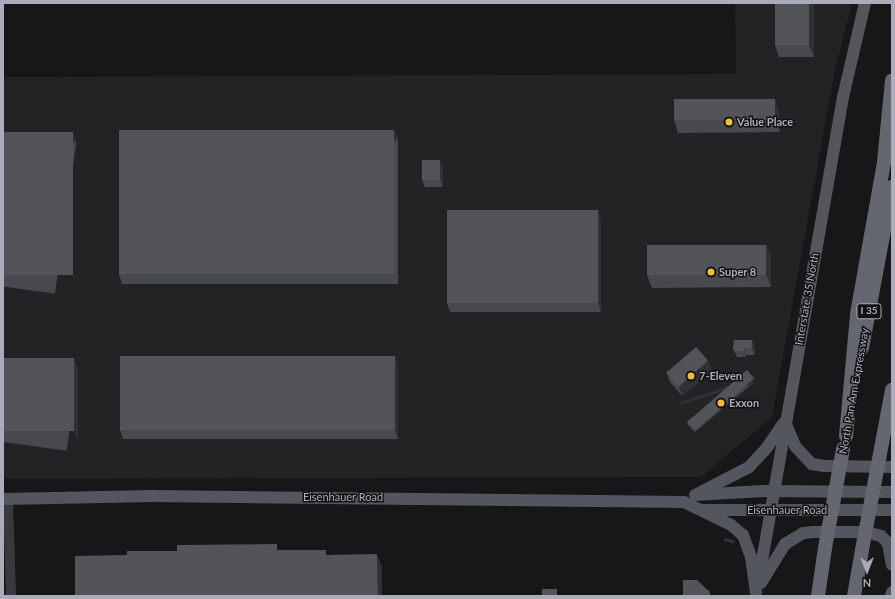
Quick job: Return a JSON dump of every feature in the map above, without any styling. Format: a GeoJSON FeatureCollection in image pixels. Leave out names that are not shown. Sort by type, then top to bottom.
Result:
{"type":"FeatureCollection","features":[{"type":"Feature","properties":{"kind":"highway"},"geometry":{"type":"LineString","coordinates":[[844,443],[857,314],[884,162],[892,80]]}},
{"type":"Feature","properties":{"kind":"highway","name":"North Pan Am Expressway"},"geometry":{"type":"LineString","coordinates":[[818,596],[844,443],[892,187]]}},
{"type":"Feature","properties":{"kind":"highway"},"geometry":{"type":"LineString","coordinates":[[854,596],[892,390]]}},
{"type":"Feature","properties":{"kind":"highway"},"geometry":{"type":"LineString","coordinates":[[813,596],[824,555]]}},
{"type":"Feature","properties":{"kind":"main road","name":"Interstate 35 North"},"geometry":{"type":"LineString","coordinates":[[756,595],[785,422],[844,93],[865,3]]}},
{"type":"Feature","properties":{"kind":"main road"},"geometry":{"type":"LineString","coordinates":[[785,422],[795,446],[812,464],[825,466],[892,467]]}},
{"type":"Feature","properties":{"kind":"main road"},"geometry":{"type":"LineString","coordinates":[[695,495],[749,467],[766,449],[785,422]]}},
{"type":"Feature","properties":{"kind":"main road","name":"Eisenhauer Road"},"geometry":{"type":"LineString","coordinates":[[684,502],[695,495],[774,491],[892,492]]}},
{"type":"Feature","properties":{"kind":"main road","name":"Eisenhauer Road"},"geometry":{"type":"LineString","coordinates":[[6,499],[161,496],[684,502],[700,510],[892,510]]}},
{"type":"Feature","properties":{"kind":"main road"},"geometry":{"type":"LineString","coordinates":[[700,510],[731,525],[743,535],[751,557],[756,595]]}},
{"type":"Feature","properties":{"kind":"main road"},"geometry":{"type":"LineString","coordinates":[[756,595],[777,554],[785,544],[803,533],[867,532],[881,536],[888,543],[892,565]]}},
{"type":"Feature","properties":{"kind":"main road"},"geometry":{"type":"LineString","coordinates":[[891,596],[892,592]]}},
{"type":"Feature","properties":{"kind":"street"},"geometry":{"type":"LineString","coordinates":[[6,499],[11,596]]}},
{"type":"Feature","properties":{"kind":"shaded area"},"geometry":{"type":"Polygon","coordinates":[[[735,3],[852,3],[834,74],[772,417],[701,477],[3,479],[3,77],[736,74],[735,3]]]}},
{"type":"Feature","properties":{"kind":"building"},"geometry":{"type":"Polygon","coordinates":[[[775,3],[809,3],[809,45],[775,45],[775,3]]]}},
{"type":"Feature","properties":{"kind":"building"},"geometry":{"type":"Polygon","coordinates":[[[674,99],[775,99],[775,120],[674,120],[674,99]]]}},
{"type":"Feature","properties":{"kind":"building"},"geometry":{"type":"Polygon","coordinates":[[[119,130],[394,130],[394,274],[119,274],[119,130]]]}},
{"type":"Feature","properties":{"kind":"building"},"geometry":{"type":"Polygon","coordinates":[[[3,132],[73,132],[73,275],[3,275],[3,132]]]}},
{"type":"Feature","properties":{"kind":"building"},"geometry":{"type":"Polygon","coordinates":[[[422,160],[440,160],[440,180],[422,180],[422,160]]]}},
{"type":"Feature","properties":{"kind":"building"},"geometry":{"type":"Polygon","coordinates":[[[447,210],[598,210],[598,303],[447,303],[447,210]]]}},
{"type":"Feature","properties":{"kind":"building"},"geometry":{"type":"Polygon","coordinates":[[[647,245],[766,245],[766,275],[647,275],[647,245]]]}},
{"type":"Feature","properties":{"kind":"building"},"geometry":{"type":"Polygon","coordinates":[[[734,340],[752,340],[752,348],[744,348],[744,351],[735,351],[733,348],[734,340]]]}},
{"type":"Feature","properties":{"kind":"building"},"geometry":{"type":"Polygon","coordinates":[[[696,347],[708,361],[678,386],[667,373],[696,347]]]}},
{"type":"Feature","properties":{"kind":"building"},"geometry":{"type":"Polygon","coordinates":[[[120,356],[395,356],[395,430],[120,430],[120,356]]]}},
{"type":"Feature","properties":{"kind":"building"},"geometry":{"type":"Polygon","coordinates":[[[3,358],[74,358],[74,431],[3,431],[3,358]]]}},
{"type":"Feature","properties":{"kind":"building","name":"Exxon"},"geometry":{"type":"Polygon","coordinates":[[[747,370],[754,378],[695,430],[687,422],[747,370]]]}},
{"type":"Feature","properties":{"kind":"building"},"geometry":{"type":"Polygon","coordinates":[[[277,544],[277,550],[326,550],[326,555],[377,554],[378,596],[75,596],[75,556],[127,555],[127,551],[177,551],[177,545],[277,544]]]}},
{"type":"Feature","properties":{"kind":"building"},"geometry":{"type":"Polygon","coordinates":[[[683,580],[697,580],[710,592],[710,596],[683,596],[683,580]]]}},
{"type":"Feature","properties":{"kind":"building"},"geometry":{"type":"Polygon","coordinates":[[[542,589],[557,589],[557,596],[542,596],[542,589]]]}},
{"type":"Feature","properties":{"kind":"waterway"},"geometry":{"type":"LineString","coordinates":[[725,539],[733,541]]}},
{"type":"Feature","properties":{"kind":"place","name":"Value Place"},"geometry":{"type":"Point","coordinates":[729,122]}},
{"type":"Feature","properties":{"kind":"place","name":"Super 8"},"geometry":{"type":"Point","coordinates":[711,272]}},
{"type":"Feature","properties":{"kind":"place","name":"7-Eleven"},"geometry":{"type":"Point","coordinates":[691,376]}},
{"type":"Feature","properties":{"kind":"place","name":"Exxon"},"geometry":{"type":"Point","coordinates":[721,403]}}]}
